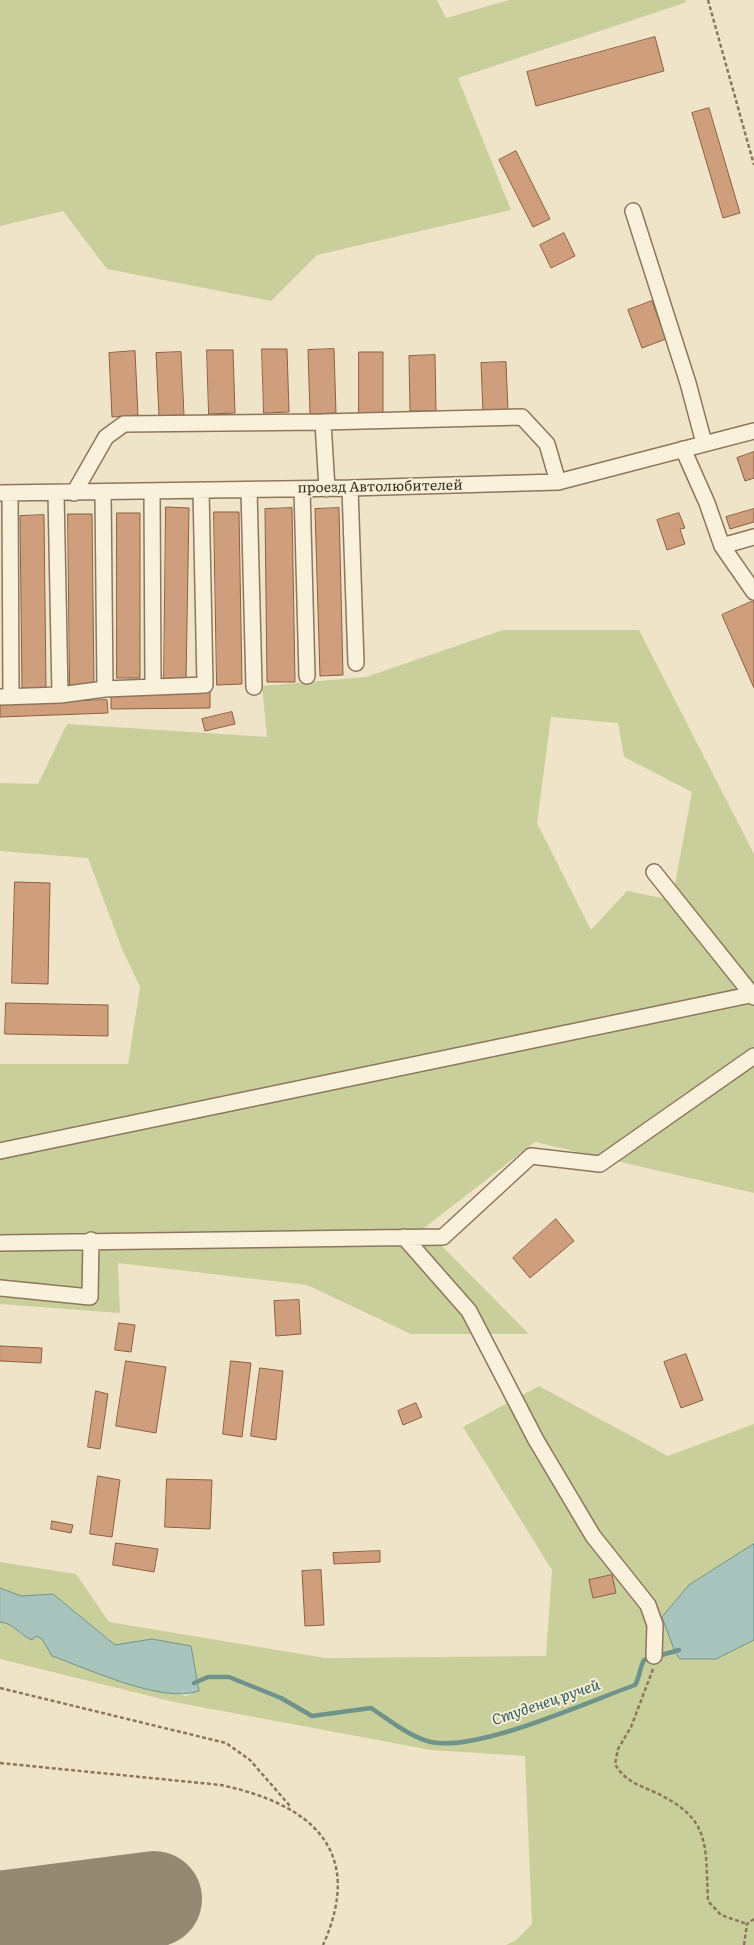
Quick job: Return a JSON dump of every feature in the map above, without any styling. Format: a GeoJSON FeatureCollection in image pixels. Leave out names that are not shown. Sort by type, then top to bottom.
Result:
{"type":"FeatureCollection","features":[{"type":"Feature","properties":{"kind":"street"},"geometry":{"type":"LineString","coordinates":[[633,211],[688,383],[704,443]]}},
{"type":"Feature","properties":{"kind":"street"},"geometry":{"type":"LineString","coordinates":[[74,492],[106,437],[124,424],[522,417],[547,444],[558,482]]}},
{"type":"Feature","properties":{"kind":"street"},"geometry":{"type":"LineString","coordinates":[[323,422],[327,488]]}},
{"type":"Feature","properties":{"kind":"street","name":"проезд Автолюбителей"},"geometry":{"type":"LineString","coordinates":[[5,493],[302,489],[558,482],[754,431]]}},
{"type":"Feature","properties":{"kind":"street"},"geometry":{"type":"LineString","coordinates":[[683,448],[707,503],[722,546],[754,592]]}},
{"type":"Feature","properties":{"kind":"street"},"geometry":{"type":"LineString","coordinates":[[350,488],[356,663]]}},
{"type":"Feature","properties":{"kind":"street"},"geometry":{"type":"LineString","coordinates":[[302,489],[307,676]]}},
{"type":"Feature","properties":{"kind":"street"},"geometry":{"type":"LineString","coordinates":[[5,493],[6,697],[60,696],[105,689],[205,685],[201,490]]}},
{"type":"Feature","properties":{"kind":"street"},"geometry":{"type":"LineString","coordinates":[[249,490],[254,686]]}},
{"type":"Feature","properties":{"kind":"street"},"geometry":{"type":"LineString","coordinates":[[152,491],[153,686]]}},
{"type":"Feature","properties":{"kind":"street"},"geometry":{"type":"LineString","coordinates":[[103,492],[105,689]]}},
{"type":"Feature","properties":{"kind":"street"},"geometry":{"type":"LineString","coordinates":[[56,493],[60,696]]}},
{"type":"Feature","properties":{"kind":"street"},"geometry":{"type":"LineString","coordinates":[[722,546],[754,537]]}},
{"type":"Feature","properties":{"kind":"street"},"geometry":{"type":"LineString","coordinates":[[0,1151],[753,995],[654,872]]}},
{"type":"Feature","properties":{"kind":"street"},"geometry":{"type":"LineString","coordinates":[[0,1243],[91,1240],[443,1237],[531,1156],[600,1164],[754,1056]]}},
{"type":"Feature","properties":{"kind":"street"},"geometry":{"type":"LineString","coordinates":[[404,1237],[469,1311],[536,1440],[593,1536],[648,1605],[655,1626],[654,1656]]}},
{"type":"Feature","properties":{"kind":"street"},"geometry":{"type":"LineString","coordinates":[[0,1288],[90,1297],[91,1240]]}},
{"type":"Feature","properties":{"kind":"path"},"geometry":{"type":"LineString","coordinates":[[708,0],[754,165]]}},
{"type":"Feature","properties":{"kind":"path"},"geometry":{"type":"LineString","coordinates":[[654,1656],[652,1674],[631,1727],[618,1749],[615,1764],[626,1779],[678,1803],[691,1815],[701,1830],[706,1847],[708,1901],[721,1915],[748,1924]]}},
{"type":"Feature","properties":{"kind":"path"},"geometry":{"type":"LineString","coordinates":[[0,1688],[226,1743],[250,1760],[292,1808],[324,1838],[334,1854],[337,1876],[336,1898],[333,1920],[323,1945]]}},
{"type":"Feature","properties":{"kind":"path"},"geometry":{"type":"LineString","coordinates":[[0,1763],[221,1784],[253,1792],[292,1808]]}},
{"type":"Feature","properties":{"kind":"path"},"geometry":{"type":"LineString","coordinates":[[744,1945],[748,1924],[754,1919]]}},
{"type":"Feature","properties":{"kind":"green space"},"geometry":{"type":"Polygon","coordinates":[[[0,0],[437,0],[446,18],[509,0],[685,0],[687,2],[458,78],[511,210],[317,255],[271,301],[107,269],[63,211],[0,226],[0,0]]]}},
{"type":"Feature","properties":{"kind":"green space"},"geometry":{"type":"Polygon","coordinates":[[[503,630],[639,630],[754,854],[754,1193],[535,1142],[424,1228],[529,1334],[411,1334],[307,1285],[118,1263],[120,1313],[0,1304],[0,1064],[128,1064],[140,987],[122,949],[88,858],[0,851],[0,783],[38,784],[67,724],[267,737],[262,686],[366,677],[503,630]],[[551,717],[537,823],[591,930],[627,891],[672,900],[692,792],[624,757],[618,723],[551,717]]]}},
{"type":"Feature","properties":{"kind":"green space"},"geometry":{"type":"Polygon","coordinates":[[[539,1386],[668,1456],[754,1424],[754,1544],[689,1585],[716,1659],[754,1640],[754,1945],[506,1945],[516,1940],[532,1924],[525,1756],[431,1750],[174,1702],[0,1659],[0,1622],[10,1623],[23,1636],[36,1636],[177,1694],[186,1696],[199,1691],[191,1646],[152,1639],[115,1645],[53,1594],[21,1596],[0,1588],[0,1562],[76,1574],[109,1622],[325,1658],[546,1656],[552,1570],[463,1427],[539,1386]]]}},
{"type":"Feature","properties":{"kind":"water"},"geometry":{"type":"Polygon","coordinates":[[[754,1544],[754,1640],[716,1659],[680,1659],[675,1652],[662,1617],[689,1585],[754,1544]]]}},
{"type":"Feature","properties":{"kind":"water"},"geometry":{"type":"Polygon","coordinates":[[[0,1588],[21,1596],[53,1594],[115,1645],[152,1639],[191,1646],[199,1691],[184,1694],[146,1689],[52,1656],[42,1639],[36,1636],[32,1640],[13,1627],[0,1622],[0,1588]]]}},
{"type":"Feature","properties":{"kind":"building"},"geometry":{"type":"Polygon","coordinates":[[[655,37],[664,71],[536,106],[527,72],[655,37]]]}},
{"type":"Feature","properties":{"kind":"building"},"geometry":{"type":"Polygon","coordinates":[[[709,108],[740,213],[723,218],[692,113],[709,108]]]}},
{"type":"Feature","properties":{"kind":"building"},"geometry":{"type":"Polygon","coordinates":[[[516,151],[550,219],[533,227],[499,160],[516,151]]]}},
{"type":"Feature","properties":{"kind":"building"},"geometry":{"type":"Polygon","coordinates":[[[564,233],[575,256],[551,268],[540,245],[564,233]]]}},
{"type":"Feature","properties":{"kind":"building"},"geometry":{"type":"Polygon","coordinates":[[[652,301],[666,339],[642,348],[628,310],[652,301]]]}},
{"type":"Feature","properties":{"kind":"building"},"geometry":{"type":"Polygon","coordinates":[[[262,349],[287,349],[289,412],[264,413],[262,349]]]}},
{"type":"Feature","properties":{"kind":"building"},"geometry":{"type":"Polygon","coordinates":[[[334,349],[336,413],[310,414],[308,350],[334,349]]]}},
{"type":"Feature","properties":{"kind":"building"},"geometry":{"type":"Polygon","coordinates":[[[207,350],[233,350],[235,413],[209,414],[207,350]]]}},
{"type":"Feature","properties":{"kind":"building"},"geometry":{"type":"Polygon","coordinates":[[[135,351],[138,415],[112,417],[109,353],[135,351]]]}},
{"type":"Feature","properties":{"kind":"building"},"geometry":{"type":"Polygon","coordinates":[[[181,352],[184,415],[159,416],[156,353],[181,352]]]}},
{"type":"Feature","properties":{"kind":"building"},"geometry":{"type":"Polygon","coordinates":[[[359,352],[383,352],[383,414],[359,414],[359,352]]]}},
{"type":"Feature","properties":{"kind":"building"},"geometry":{"type":"Polygon","coordinates":[[[435,355],[436,411],[410,411],[409,356],[435,355]]]}},
{"type":"Feature","properties":{"kind":"building"},"geometry":{"type":"Polygon","coordinates":[[[506,362],[508,411],[483,412],[481,363],[506,362]]]}},
{"type":"Feature","properties":{"kind":"building"},"geometry":{"type":"Polygon","coordinates":[[[754,452],[754,478],[745,481],[737,458],[754,452]]]}},
{"type":"Feature","properties":{"kind":"building"},"geometry":{"type":"Polygon","coordinates":[[[166,507],[189,508],[186,680],[164,680],[166,507]]]}},
{"type":"Feature","properties":{"kind":"building"},"geometry":{"type":"Polygon","coordinates":[[[292,508],[295,682],[267,682],[265,509],[292,508]]]}},
{"type":"Feature","properties":{"kind":"building"},"geometry":{"type":"Polygon","coordinates":[[[339,508],[343,675],[320,676],[315,509],[339,508]]]}},
{"type":"Feature","properties":{"kind":"building"},"geometry":{"type":"Polygon","coordinates":[[[754,509],[754,522],[730,529],[726,517],[754,509]]]}},
{"type":"Feature","properties":{"kind":"building"},"geometry":{"type":"Polygon","coordinates":[[[214,512],[239,512],[242,684],[217,685],[214,512]]]}},
{"type":"Feature","properties":{"kind":"building"},"geometry":{"type":"Polygon","coordinates":[[[117,513],[140,513],[140,678],[117,678],[117,513]]]}},
{"type":"Feature","properties":{"kind":"building"},"geometry":{"type":"Polygon","coordinates":[[[679,513],[685,528],[680,529],[685,544],[667,550],[657,520],[679,513]]]}},
{"type":"Feature","properties":{"kind":"building"},"geometry":{"type":"Polygon","coordinates":[[[68,514],[92,514],[94,688],[70,688],[68,514]]]}},
{"type":"Feature","properties":{"kind":"building"},"geometry":{"type":"Polygon","coordinates":[[[44,515],[46,689],[22,690],[20,516],[44,515]]]}},
{"type":"Feature","properties":{"kind":"building"},"geometry":{"type":"Polygon","coordinates":[[[753,601],[754,603],[754,688],[722,615],[753,601]]]}},
{"type":"Feature","properties":{"kind":"building"},"geometry":{"type":"Polygon","coordinates":[[[210,691],[210,708],[111,709],[111,693],[210,691]]]}},
{"type":"Feature","properties":{"kind":"building"},"geometry":{"type":"Polygon","coordinates":[[[107,700],[108,713],[0,717],[0,704],[107,700]]]}},
{"type":"Feature","properties":{"kind":"building"},"geometry":{"type":"Polygon","coordinates":[[[232,712],[235,724],[205,731],[202,719],[232,712]]]}},
{"type":"Feature","properties":{"kind":"building"},"geometry":{"type":"Polygon","coordinates":[[[15,882],[50,883],[48,984],[12,983],[15,882]]]}},
{"type":"Feature","properties":{"kind":"building"},"geometry":{"type":"Polygon","coordinates":[[[6,1003],[108,1005],[108,1036],[5,1034],[6,1003]]]}},
{"type":"Feature","properties":{"kind":"building"},"geometry":{"type":"Polygon","coordinates":[[[556,1219],[574,1241],[530,1278],[513,1258],[556,1219]]]}},
{"type":"Feature","properties":{"kind":"building"},"geometry":{"type":"Polygon","coordinates":[[[299,1300],[301,1334],[276,1336],[274,1301],[299,1300]]]}},
{"type":"Feature","properties":{"kind":"building"},"geometry":{"type":"Polygon","coordinates":[[[119,1323],[135,1325],[131,1352],[115,1350],[119,1323]]]}},
{"type":"Feature","properties":{"kind":"building"},"geometry":{"type":"Polygon","coordinates":[[[0,1346],[42,1348],[41,1363],[0,1361],[0,1346]]]}},
{"type":"Feature","properties":{"kind":"building"},"geometry":{"type":"Polygon","coordinates":[[[686,1354],[703,1400],[681,1408],[664,1362],[686,1354]]]}},
{"type":"Feature","properties":{"kind":"building"},"geometry":{"type":"Polygon","coordinates":[[[126,1361],[166,1367],[156,1433],[116,1426],[126,1361]]]}},
{"type":"Feature","properties":{"kind":"building"},"geometry":{"type":"Polygon","coordinates":[[[231,1361],[251,1363],[242,1437],[223,1434],[231,1361]]]}},
{"type":"Feature","properties":{"kind":"building"},"geometry":{"type":"Polygon","coordinates":[[[260,1368],[283,1371],[276,1440],[251,1436],[260,1368]]]}},
{"type":"Feature","properties":{"kind":"building"},"geometry":{"type":"Polygon","coordinates":[[[96,1391],[108,1394],[100,1449],[88,1447],[96,1391]]]}},
{"type":"Feature","properties":{"kind":"building"},"geometry":{"type":"Polygon","coordinates":[[[416,1403],[422,1417],[403,1425],[398,1411],[416,1403]]]}},
{"type":"Feature","properties":{"kind":"building"},"geometry":{"type":"Polygon","coordinates":[[[98,1476],[120,1480],[112,1537],[90,1534],[98,1476]]]}},
{"type":"Feature","properties":{"kind":"building"},"geometry":{"type":"Polygon","coordinates":[[[167,1479],[212,1480],[210,1529],[165,1527],[167,1479]]]}},
{"type":"Feature","properties":{"kind":"building"},"geometry":{"type":"Polygon","coordinates":[[[52,1521],[73,1525],[71,1533],[51,1529],[52,1521]]]}},
{"type":"Feature","properties":{"kind":"building"},"geometry":{"type":"Polygon","coordinates":[[[116,1543],[158,1549],[154,1572],[113,1565],[116,1543]]]}},
{"type":"Feature","properties":{"kind":"building"},"geometry":{"type":"Polygon","coordinates":[[[380,1551],[380,1562],[334,1564],[333,1553],[380,1551]]]}},
{"type":"Feature","properties":{"kind":"building"},"geometry":{"type":"Polygon","coordinates":[[[321,1570],[324,1625],[305,1626],[302,1571],[321,1570]]]}},
{"type":"Feature","properties":{"kind":"building"},"geometry":{"type":"Polygon","coordinates":[[[612,1575],[616,1593],[593,1598],[589,1580],[612,1575]]]}},
{"type":"Feature","properties":{"kind":"waterway","name":"Студенец ручей"},"geometry":{"type":"LineString","coordinates":[[194,1683],[208,1677],[229,1677],[281,1698],[312,1716],[371,1708],[400,1728],[423,1740],[451,1743],[476,1740],[533,1724],[635,1685],[644,1660],[679,1650]]}},
{"type":"Feature","properties":{"kind":"runway"},"geometry":{"type":"LineString","coordinates":[[0,1919],[154,1899]]}}]}
